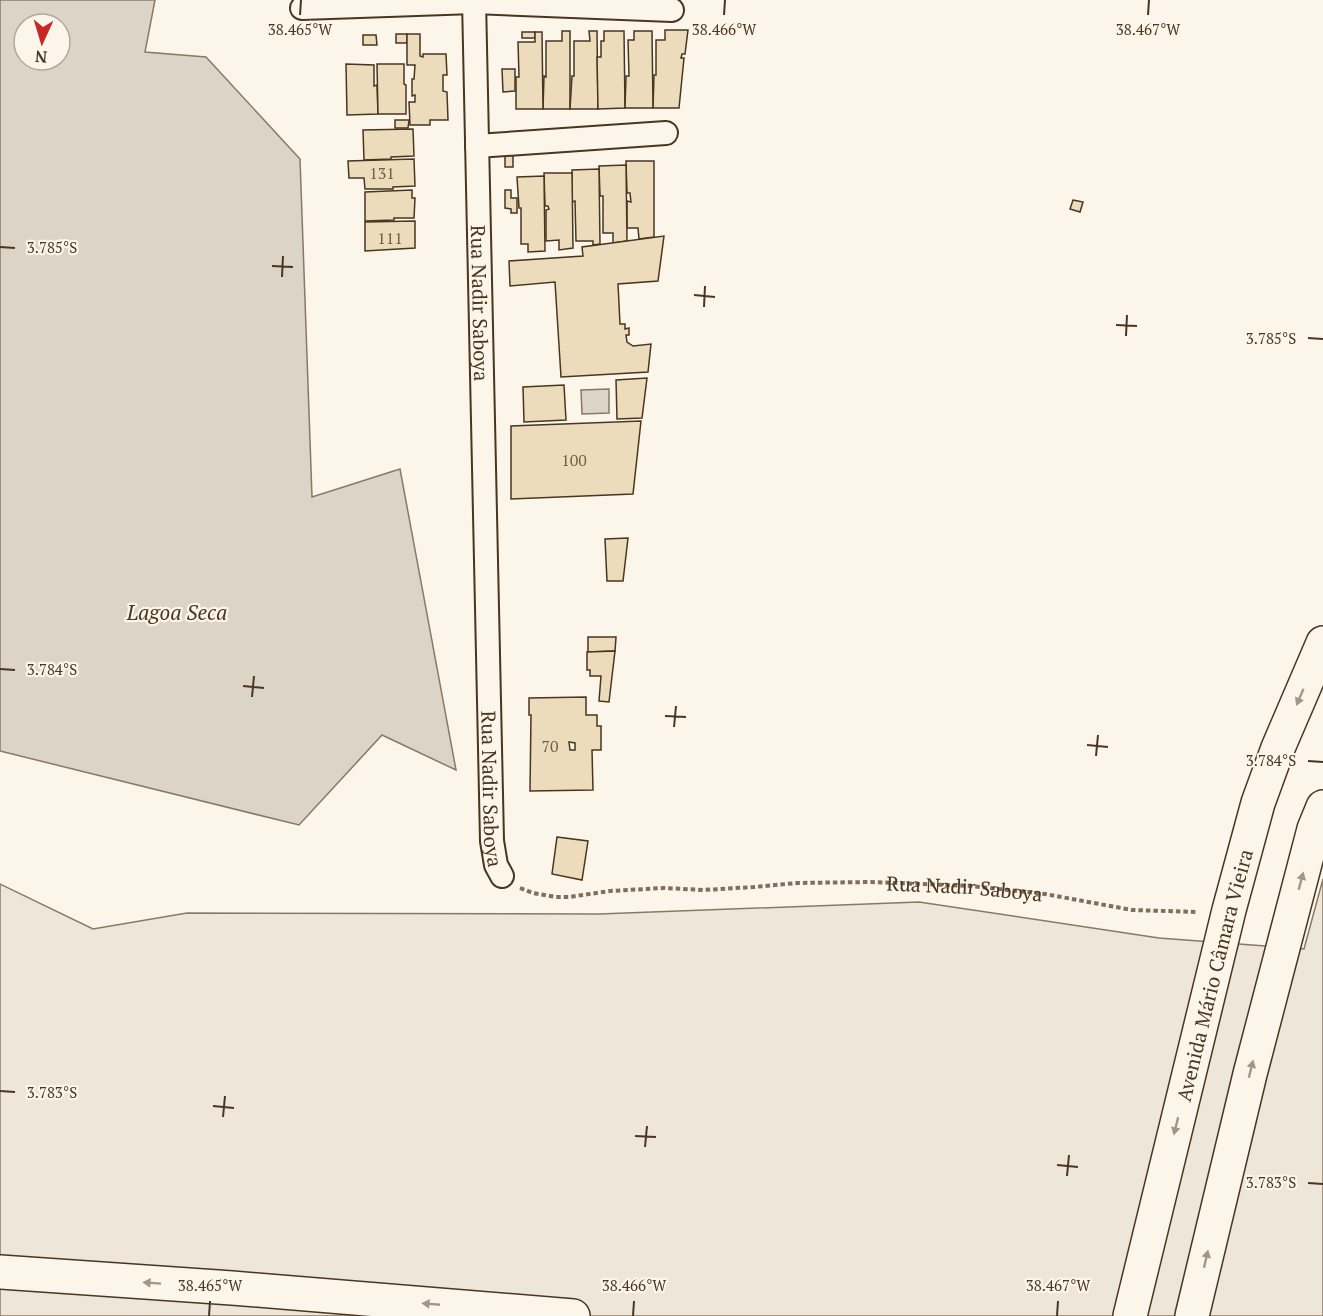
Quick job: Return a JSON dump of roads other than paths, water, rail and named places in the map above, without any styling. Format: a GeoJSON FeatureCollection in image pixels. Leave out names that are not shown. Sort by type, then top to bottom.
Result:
{"type":"FeatureCollection","features":[{"type":"Feature","properties":{"kind":"street"},"geometry":{"type":"LineString","coordinates":[[302,8],[474,1],[672,10]]}},
{"type":"Feature","properties":{"kind":"street","name":"Rua Nadir Saboya"},"geometry":{"type":"LineString","coordinates":[[474,1],[492,841],[496,865],[502,876]]}},
{"type":"Feature","properties":{"kind":"street"},"geometry":{"type":"LineString","coordinates":[[477,146],[666,133]]}},
{"type":"Feature","properties":{"kind":"street","name":"Avenida Mário Câmara Vieira"},"geometry":{"type":"LineString","coordinates":[[1130,1316],[1229,910],[1258,803],[1278,748],[1323,643]]}},
{"type":"Feature","properties":{"kind":"street"},"geometry":{"type":"LineString","coordinates":[[1192,1316],[1253,1063],[1314,829],[1323,807]]}},
{"type":"Feature","properties":{"kind":"street"},"geometry":{"type":"LineString","coordinates":[[0,1272],[232,1288],[573,1316]]}},
{"type":"Feature","properties":{"kind":"water","name":"Lagoa Seca"},"geometry":{"type":"Polygon","coordinates":[[[0,0],[155,0],[145,52],[206,57],[300,159],[312,497],[400,469],[456,770],[382,735],[299,825],[0,751],[0,0]]]}},
{"type":"Feature","properties":{"kind":"water"},"geometry":{"type":"Polygon","coordinates":[[[609,389],[609,413],[582,414],[581,390],[609,389]]]}}]}
